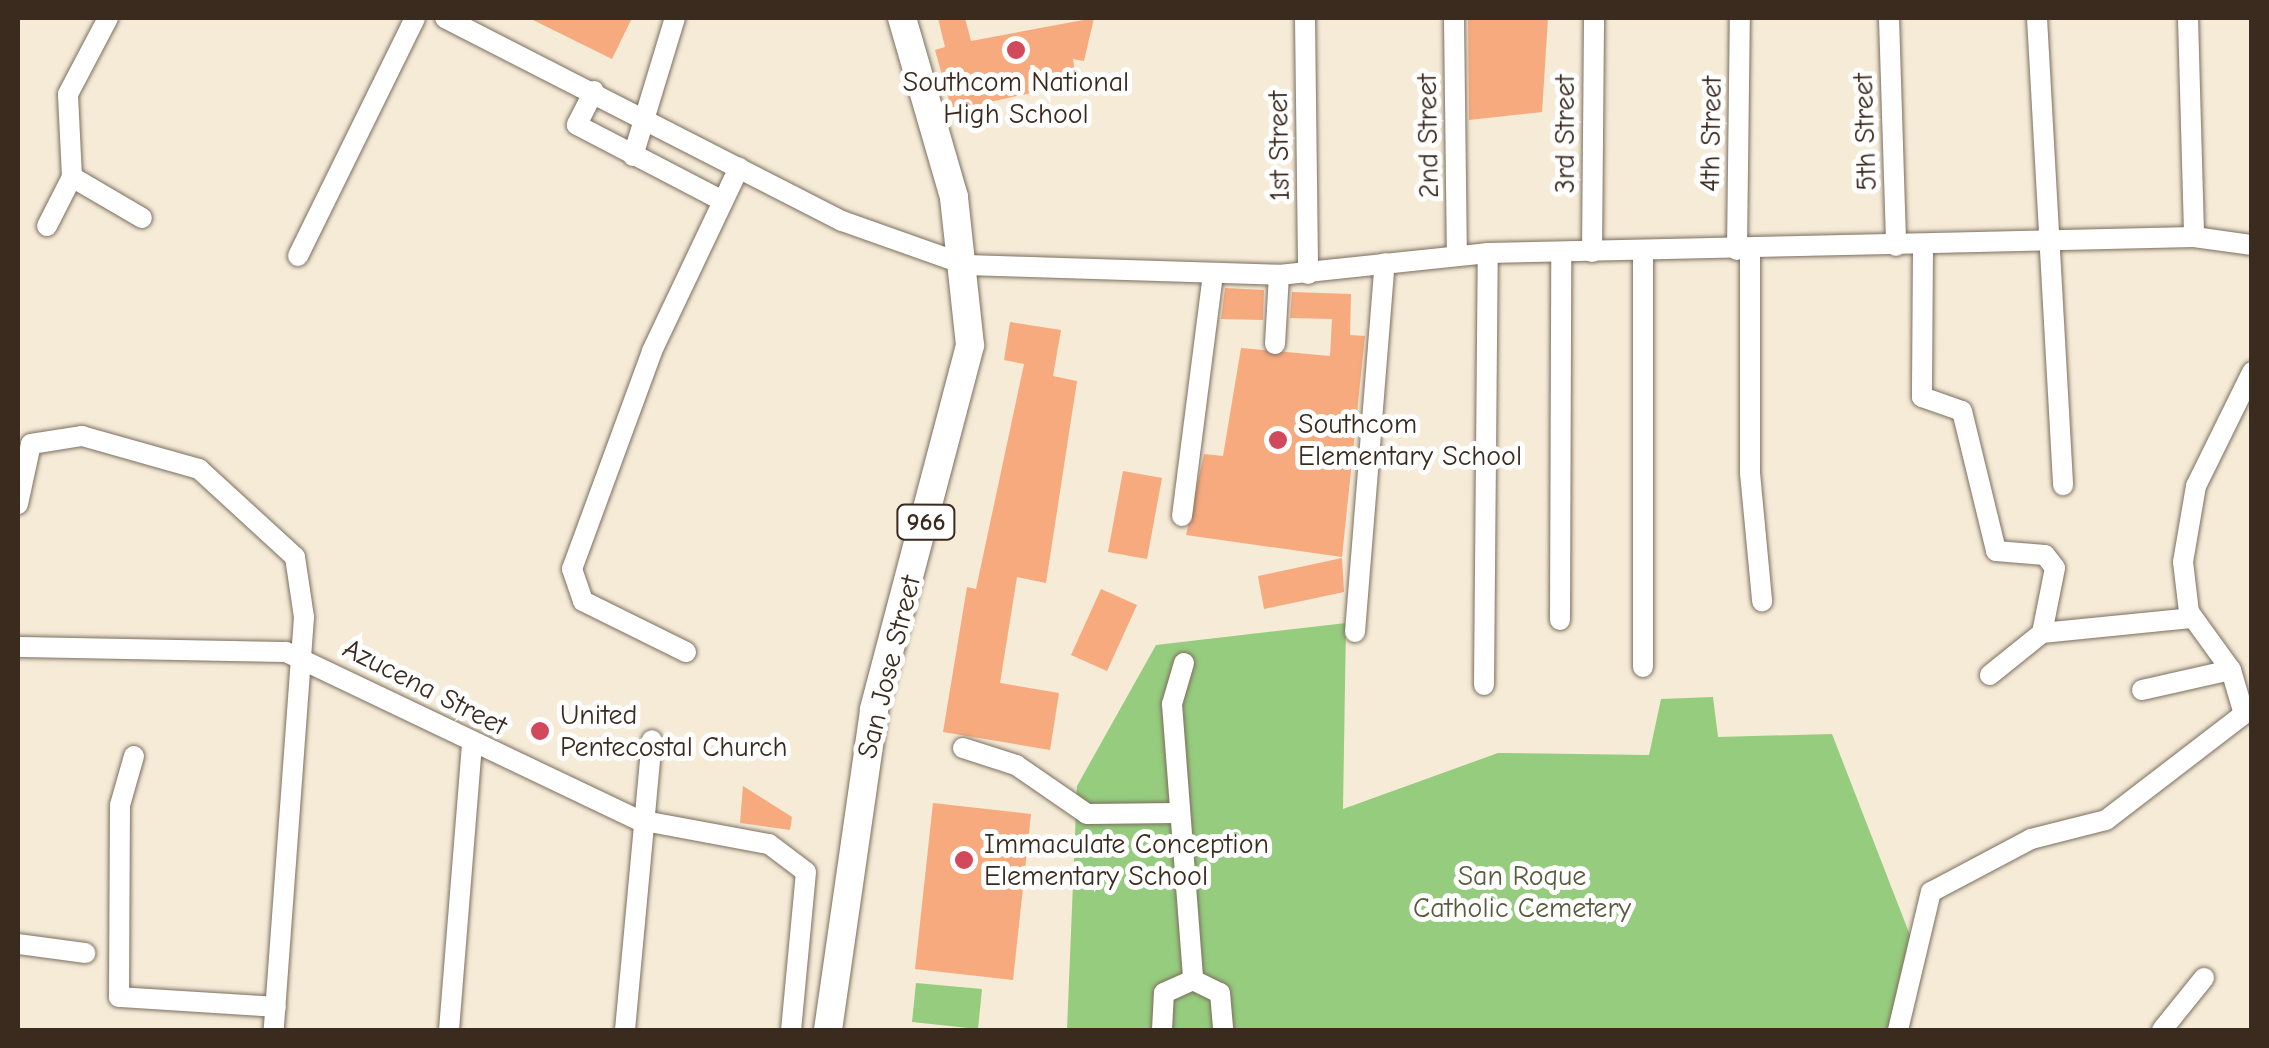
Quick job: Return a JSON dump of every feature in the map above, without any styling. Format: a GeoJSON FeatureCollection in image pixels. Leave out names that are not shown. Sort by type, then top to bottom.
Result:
{"type":"FeatureCollection","features":[{"type":"Feature","properties":{"kind":"main road","name":"San Jose Street"},"geometry":{"type":"LineString","coordinates":[[828,1030],[874,709],[964,382],[966,265],[902,18]]}},
{"type":"Feature","properties":{"kind":"street"},"geometry":{"type":"LineString","coordinates":[[47,226],[72,178],[68,94],[108,18]]}},
{"type":"Feature","properties":{"kind":"street"},"geometry":{"type":"LineString","coordinates":[[298,256],[416,18]]}},
{"type":"Feature","properties":{"kind":"street"},"geometry":{"type":"LineString","coordinates":[[446,18],[842,221],[966,265],[1279,276],[1488,253],[2194,237],[2252,245]]}},
{"type":"Feature","properties":{"kind":"street"},"geometry":{"type":"LineString","coordinates":[[634,156],[675,18]]}},
{"type":"Feature","properties":{"kind":"street","name":"1st Street"},"geometry":{"type":"LineString","coordinates":[[1306,18],[1308,274]]}},
{"type":"Feature","properties":{"kind":"street","name":"2nd Street"},"geometry":{"type":"LineString","coordinates":[[1454,18],[1457,254]]}},
{"type":"Feature","properties":{"kind":"street","name":"3rd Street"},"geometry":{"type":"LineString","coordinates":[[1592,252],[1594,18]]}},
{"type":"Feature","properties":{"kind":"street","name":"4th Street"},"geometry":{"type":"LineString","coordinates":[[1740,18],[1750,474],[1762,601]]}},
{"type":"Feature","properties":{"kind":"street","name":"5th Street"},"geometry":{"type":"LineString","coordinates":[[1889,18],[1896,246]]}},
{"type":"Feature","properties":{"kind":"street"},"geometry":{"type":"LineString","coordinates":[[2038,18],[2063,485]]}},
{"type":"Feature","properties":{"kind":"street"},"geometry":{"type":"LineString","coordinates":[[2188,18],[2194,237]]}},
{"type":"Feature","properties":{"kind":"street"},"geometry":{"type":"LineString","coordinates":[[594,91],[576,124],[721,200]]}},
{"type":"Feature","properties":{"kind":"street"},"geometry":{"type":"LineString","coordinates":[[686,652],[584,601],[572,568],[652,350],[739,168]]}},
{"type":"Feature","properties":{"kind":"street"},"geometry":{"type":"LineString","coordinates":[[72,178],[142,218]]}},
{"type":"Feature","properties":{"kind":"street"},"geometry":{"type":"LineString","coordinates":[[1923,246],[1919,389],[1962,411],[1996,551],[2053,558],[2042,633]]}},
{"type":"Feature","properties":{"kind":"street"},"geometry":{"type":"LineString","coordinates":[[1643,252],[1643,667]]}},
{"type":"Feature","properties":{"kind":"street"},"geometry":{"type":"LineString","coordinates":[[1484,685],[1488,253]]}},
{"type":"Feature","properties":{"kind":"street"},"geometry":{"type":"LineString","coordinates":[[1560,620],[1561,253]]}},
{"type":"Feature","properties":{"kind":"street"},"geometry":{"type":"LineString","coordinates":[[1355,632],[1385,263]]}},
{"type":"Feature","properties":{"kind":"street"},"geometry":{"type":"LineString","coordinates":[[1182,516],[1213,274]]}},
{"type":"Feature","properties":{"kind":"street"},"geometry":{"type":"LineString","coordinates":[[1275,344],[1279,276]]}},
{"type":"Feature","properties":{"kind":"street"},"geometry":{"type":"LineString","coordinates":[[1898,1030],[1926,902],[1953,878],[2031,839],[2106,820],[2247,710],[2231,670],[2193,618],[2182,562],[2196,486],[2252,372]]}},
{"type":"Feature","properties":{"kind":"street"},"geometry":{"type":"LineString","coordinates":[[18,504],[30,444],[60,434],[199,469],[295,557],[305,591],[274,1030]]}},
{"type":"Feature","properties":{"kind":"street"},"geometry":{"type":"LineString","coordinates":[[1990,675],[2042,633],[2193,618]]}},
{"type":"Feature","properties":{"kind":"street","name":"Azucena Street"},"geometry":{"type":"LineString","coordinates":[[18,647],[298,656],[639,820],[769,844],[806,872],[790,1030]]}},
{"type":"Feature","properties":{"kind":"street"},"geometry":{"type":"LineString","coordinates":[[1184,663],[1172,704],[1192,980]]}},
{"type":"Feature","properties":{"kind":"street"},"geometry":{"type":"LineString","coordinates":[[2142,690],[2231,670]]}},
{"type":"Feature","properties":{"kind":"street"},"geometry":{"type":"LineString","coordinates":[[624,1030],[639,820],[652,740]]}},
{"type":"Feature","properties":{"kind":"street"},"geometry":{"type":"LineString","coordinates":[[449,1030],[472,742]]}},
{"type":"Feature","properties":{"kind":"street"},"geometry":{"type":"LineString","coordinates":[[963,748],[1016,765],[1087,814],[1178,813]]}},
{"type":"Feature","properties":{"kind":"street"},"geometry":{"type":"LineString","coordinates":[[134,756],[120,805],[119,997],[276,1007]]}},
{"type":"Feature","properties":{"kind":"street"},"geometry":{"type":"LineString","coordinates":[[18,944],[85,952]]}},
{"type":"Feature","properties":{"kind":"street"},"geometry":{"type":"LineString","coordinates":[[2162,1030],[2204,978]]}},
{"type":"Feature","properties":{"kind":"street"},"geometry":{"type":"LineString","coordinates":[[1162,1030],[1164,993],[1192,980],[1220,993],[1223,1030]]}},
{"type":"Feature","properties":{"kind":"green space","name":"San Roque Catholic Cemetery"},"geometry":{"type":"Polygon","coordinates":[[[1346,623],[1343,809],[1498,753],[1649,755],[1661,699],[1713,697],[1718,737],[1832,734],[1913,943],[1893,1030],[1067,1030],[1077,786],[1156,645],[1346,623]]]}},
{"type":"Feature","properties":{"kind":"green space"},"geometry":{"type":"Polygon","coordinates":[[[916,983],[982,989],[978,1029],[912,1022],[916,983]]]}},
{"type":"Feature","properties":{"kind":"building"},"geometry":{"type":"Polygon","coordinates":[[[529,18],[632,18],[612,59],[529,18]]]}},
{"type":"Feature","properties":{"kind":"building","name":"Southcom National High School"},"geometry":{"type":"Polygon","coordinates":[[[938,18],[965,18],[971,41],[1094,18],[1084,61],[1073,59],[1077,83],[976,105],[979,115],[955,122],[935,50],[945,47],[938,18]]]}},
{"type":"Feature","properties":{"kind":"building"},"geometry":{"type":"Polygon","coordinates":[[[1468,18],[1548,18],[1542,112],[1469,120],[1468,18]]]}},
{"type":"Feature","properties":{"kind":"building"},"geometry":{"type":"Polygon","coordinates":[[[1225,288],[1264,290],[1263,320],[1221,319],[1225,288]]]}},
{"type":"Feature","properties":{"kind":"building"},"geometry":{"type":"Polygon","coordinates":[[[1292,292],[1351,294],[1350,335],[1365,336],[1342,557],[1186,535],[1204,454],[1223,456],[1241,348],[1330,356],[1332,319],[1290,318],[1292,292]]]}},
{"type":"Feature","properties":{"kind":"building"},"geometry":{"type":"Polygon","coordinates":[[[1010,322],[1061,330],[1053,376],[1077,381],[1046,583],[1017,577],[1000,683],[1059,693],[1050,750],[943,732],[967,587],[976,589],[1024,364],[1004,360],[1010,322]]]}},
{"type":"Feature","properties":{"kind":"building"},"geometry":{"type":"Polygon","coordinates":[[[1123,471],[1162,478],[1147,559],[1108,552],[1123,471]]]}},
{"type":"Feature","properties":{"kind":"building"},"geometry":{"type":"Polygon","coordinates":[[[1342,558],[1344,592],[1264,609],[1258,576],[1342,558]]]}},
{"type":"Feature","properties":{"kind":"building"},"geometry":{"type":"Polygon","coordinates":[[[1101,589],[1137,605],[1107,671],[1071,655],[1101,589]]]}},
{"type":"Feature","properties":{"kind":"building"},"geometry":{"type":"Polygon","coordinates":[[[743,786],[792,817],[790,830],[740,823],[743,786]]]}},
{"type":"Feature","properties":{"kind":"building"},"geometry":{"type":"Polygon","coordinates":[[[933,803],[1031,814],[1013,980],[915,969],[933,803]]]}},
{"type":"Feature","properties":{"kind":"place","name":"Southcom National High School"},"geometry":{"type":"Point","coordinates":[1016,50]}},
{"type":"Feature","properties":{"kind":"place","name":"Southcom Elementary School"},"geometry":{"type":"Point","coordinates":[1278,440]}},
{"type":"Feature","properties":{"kind":"place","name":"United Pentecostal Church"},"geometry":{"type":"Point","coordinates":[540,731]}},
{"type":"Feature","properties":{"kind":"place","name":"Immaculate Conception Elementary School"},"geometry":{"type":"Point","coordinates":[964,860]}}]}
